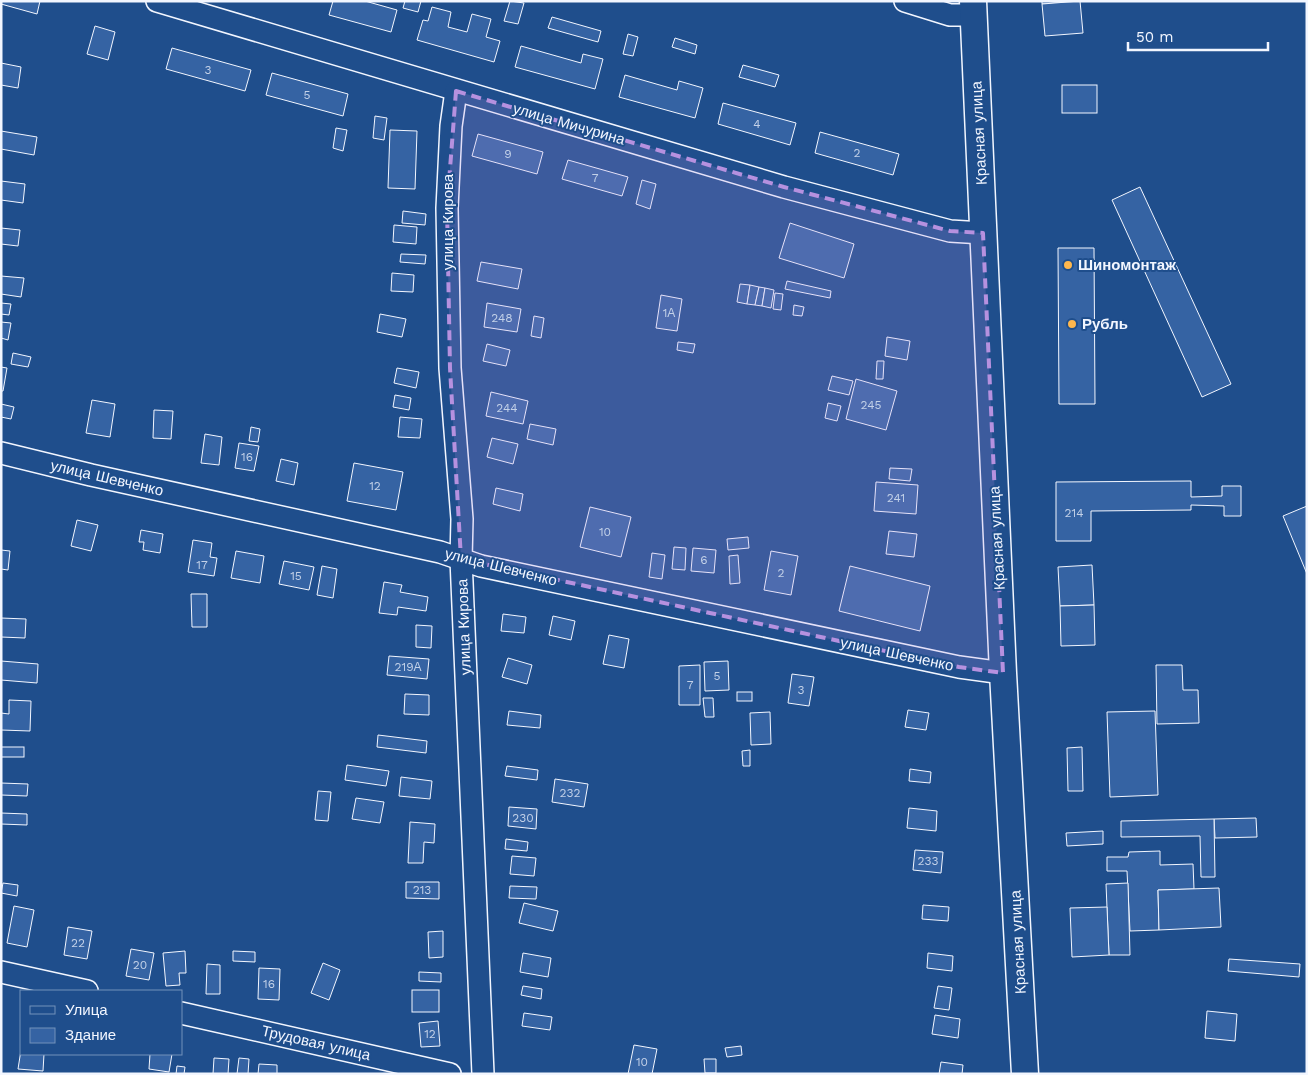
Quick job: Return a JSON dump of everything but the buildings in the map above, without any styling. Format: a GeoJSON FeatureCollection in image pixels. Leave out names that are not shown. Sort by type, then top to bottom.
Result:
{"type":"FeatureCollection","features":[{"type":"Feature","properties":{"kind":"main road","name":"Красная улица"},"geometry":{"type":"LineString","coordinates":[[973,8],[1025,1074]]}},
{"type":"Feature","properties":{"kind":"street","name":"улица Мичурина"},"geometry":{"type":"LineString","coordinates":[[157,1],[784,187],[950,231],[983,234]]}},
{"type":"Feature","properties":{"kind":"street"},"geometry":{"type":"LineString","coordinates":[[905,1],[950,15],[973,8]]}},
{"type":"Feature","properties":{"kind":"street","name":"улица Кирова"},"geometry":{"type":"LineString","coordinates":[[456,91],[451,126],[447,208],[450,368],[462,519],[462,559],[483,1074]]}},
{"type":"Feature","properties":{"kind":"street","name":"улица Шевченко"},"geometry":{"type":"LineString","coordinates":[[1,453],[100,477],[440,552],[481,566],[949,665],[1004,674]]}},
{"type":"Feature","properties":{"kind":"street"},"geometry":{"type":"LineString","coordinates":[[1,972],[82,990]]}},
{"type":"Feature","properties":{"kind":"street","name":"Трудовая улица"},"geometry":{"type":"LineString","coordinates":[[182,1013],[450,1074]]}},
{"type":"Feature","properties":{"kind":"highlighted area"},"geometry":{"type":"Polygon","coordinates":[[[456,91],[784,187],[950,231],[983,233],[1003,673],[959,667],[461,559],[450,368],[447,208],[456,91]]]}},
{"type":"Feature","properties":{"kind":"place","name":"Шиномонтаж"},"geometry":{"type":"Point","coordinates":[1068,265]}},
{"type":"Feature","properties":{"kind":"place","name":"Рубль"},"geometry":{"type":"Point","coordinates":[1072,324]}}]}
